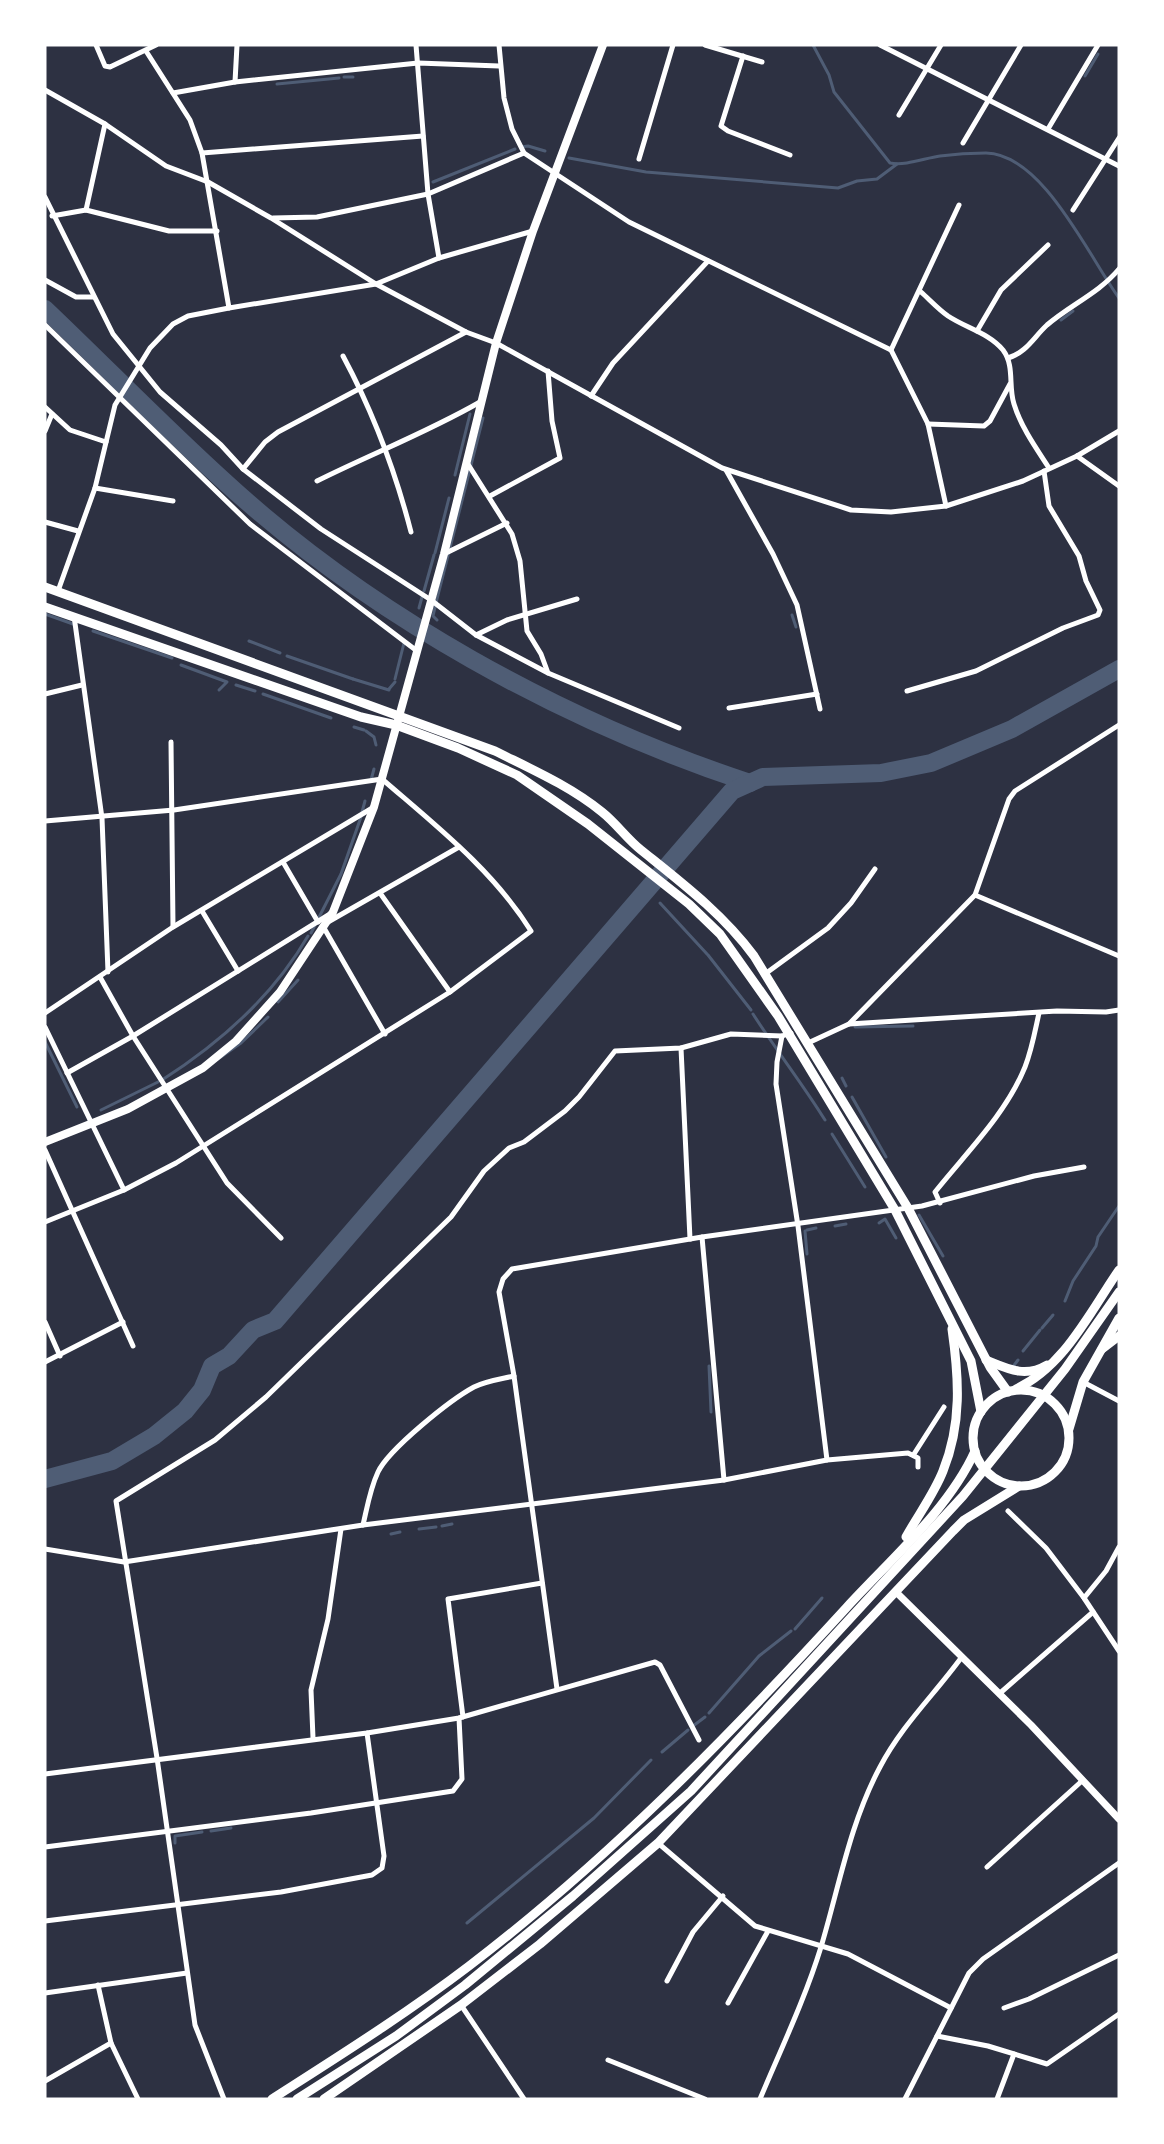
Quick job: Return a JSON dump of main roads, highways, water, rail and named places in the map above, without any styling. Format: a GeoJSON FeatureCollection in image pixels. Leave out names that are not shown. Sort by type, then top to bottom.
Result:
{"type":"FeatureCollection","features":[{"type":"Feature","properties":{"kind":"main road"},"geometry":{"type":"LineString","coordinates":[[45,1143],[92,1124],[203,1068],[236,1041],[280,992],[333,912],[374,807],[444,554],[496,343],[533,231],[603,45]]}},
{"type":"Feature","properties":{"kind":"main road"},"geometry":{"type":"LineString","coordinates":[[45,587],[398,720],[495,751],[560,783],[603,812],[635,845],[729,924],[765,974],[908,1208],[986,1360],[1011,1391]]}},
{"type":"Feature","properties":{"kind":"main road"},"geometry":{"type":"LineString","coordinates":[[45,607],[74,615],[361,717],[398,720],[467,751],[517,775],[588,824],[701,915],[727,942],[895,1210],[971,1361],[981,1412]]}},
{"type":"Feature","properties":{"kind":"main road"},"geometry":{"type":"LineString","coordinates":[[1019,1486],[991,1475],[979,1460],[975,1451],[974,1431],[981,1412],[993,1400],[1035,1380],[1080,1328],[1119,1270]]}},
{"type":"Feature","properties":{"kind":"main road"},"geometry":{"type":"LineString","coordinates":[[297,2099],[396,2036],[465,1985],[650,1829],[723,1758],[984,1472],[1065,1369],[1119,1293]]}},
{"type":"Feature","properties":{"kind":"main road"},"geometry":{"type":"LineString","coordinates":[[330,2097],[461,2004],[563,1926],[658,1843],[964,1520],[1019,1486],[1038,1482],[1055,1471],[1066,1454],[1068,1435],[1083,1382],[1119,1318]]}},
{"type":"Feature","properties":{"kind":"main road"},"geometry":{"type":"LineString","coordinates":[[898,1551],[943,1472],[955,1433],[960,1389],[951,1320]]}},
{"type":"Feature","properties":{"kind":"main road"},"geometry":{"type":"LineString","coordinates":[[1098,1353],[1119,1336]]}},
{"type":"Feature","properties":{"kind":"main road"},"geometry":{"type":"LineString","coordinates":[[986,1360],[1021,1373],[1040,1369],[1054,1360]]}},
{"type":"Feature","properties":{"kind":"main road"},"geometry":{"type":"LineString","coordinates":[[1011,1391],[1033,1391],[1050,1400],[1063,1416],[1068,1435]]}},
{"type":"Feature","properties":{"kind":"main road"},"geometry":{"type":"LineString","coordinates":[[272,2099],[369,2037],[469,1966],[604,1854],[739,1725],[955,1486],[975,1451]]}},
{"type":"Feature","properties":{"kind":"waterway"},"geometry":{"type":"LineString","coordinates":[[813,45],[829,75],[834,92],[890,163],[969,153],[986,153],[1007,158],[1027,170],[1063,210],[1119,298]]}},
{"type":"Feature","properties":{"kind":"waterway"},"geometry":{"type":"LineString","coordinates":[[1085,76],[1098,54]]}},
{"type":"Feature","properties":{"kind":"waterway"},"geometry":{"type":"LineString","coordinates":[[344,77],[353,77]]}},
{"type":"Feature","properties":{"kind":"waterway"},"geometry":{"type":"LineString","coordinates":[[277,84],[339,78]]}},
{"type":"Feature","properties":{"kind":"waterway"},"geometry":{"type":"LineString","coordinates":[[521,147],[528,146],[545,151]]}},
{"type":"Feature","properties":{"kind":"waterway"},"geometry":{"type":"LineString","coordinates":[[433,182],[515,149]]}},
{"type":"Feature","properties":{"kind":"waterway"},"geometry":{"type":"LineString","coordinates":[[569,158],[646,172],[838,188],[857,181],[877,179],[897,164]]}},
{"type":"Feature","properties":{"kind":"waterway"},"geometry":{"type":"LineString","coordinates":[[45,309],[225,482],[282,531],[342,577],[406,620],[472,660],[540,696],[609,729],[679,758],[750,783]]}},
{"type":"Feature","properties":{"kind":"waterway"},"geometry":{"type":"LineString","coordinates":[[1061,320],[1073,311]]}},
{"type":"Feature","properties":{"kind":"waterway"},"geometry":{"type":"LineString","coordinates":[[455,475],[470,414]]}},
{"type":"Feature","properties":{"kind":"waterway"},"geometry":{"type":"LineString","coordinates":[[437,620],[433,616],[483,418]]}},
{"type":"Feature","properties":{"kind":"waterway"},"geometry":{"type":"LineString","coordinates":[[435,553],[449,498]]}},
{"type":"Feature","properties":{"kind":"waterway"},"geometry":{"type":"LineString","coordinates":[[424,591],[434,555]]}},
{"type":"Feature","properties":{"kind":"waterway"},"geometry":{"type":"LineString","coordinates":[[419,608],[422,597]]}},
{"type":"Feature","properties":{"kind":"waterway"},"geometry":{"type":"LineString","coordinates":[[45,614],[73,624]]}},
{"type":"Feature","properties":{"kind":"waterway"},"geometry":{"type":"LineString","coordinates":[[792,615],[796,627]]}},
{"type":"Feature","properties":{"kind":"waterway"},"geometry":{"type":"LineString","coordinates":[[412,632],[415,622]]}},
{"type":"Feature","properties":{"kind":"waterway"},"geometry":{"type":"LineString","coordinates":[[93,631],[172,658]]}},
{"type":"Feature","properties":{"kind":"waterway"},"geometry":{"type":"LineString","coordinates":[[249,641],[280,653]]}},
{"type":"Feature","properties":{"kind":"waterway"},"geometry":{"type":"LineString","coordinates":[[395,679],[404,643]]}},
{"type":"Feature","properties":{"kind":"waterway"},"geometry":{"type":"LineString","coordinates":[[287,656],[353,679]]}},
{"type":"Feature","properties":{"kind":"waterway"},"geometry":{"type":"LineString","coordinates":[[181,665],[227,682],[219,690]]}},
{"type":"Feature","properties":{"kind":"waterway"},"geometry":{"type":"LineString","coordinates":[[45,1479],[112,1461],[154,1436],[185,1411],[202,1390],[212,1366],[229,1356],[253,1330],[275,1321],[732,791],[763,777],[881,773],[931,763],[1012,729],[1119,669]]}},
{"type":"Feature","properties":{"kind":"waterway"},"geometry":{"type":"LineString","coordinates":[[353,679],[389,690]]}},
{"type":"Feature","properties":{"kind":"waterway"},"geometry":{"type":"LineString","coordinates":[[389,689],[395,682]]}},
{"type":"Feature","properties":{"kind":"waterway"},"geometry":{"type":"LineString","coordinates":[[236,685],[255,691]]}},
{"type":"Feature","properties":{"kind":"waterway"},"geometry":{"type":"LineString","coordinates":[[263,694],[331,718]]}},
{"type":"Feature","properties":{"kind":"waterway"},"geometry":{"type":"LineString","coordinates":[[354,727],[364,730]]}},
{"type":"Feature","properties":{"kind":"waterway"},"geometry":{"type":"LineString","coordinates":[[366,731],[374,737],[376,745]]}},
{"type":"Feature","properties":{"kind":"waterway"},"geometry":{"type":"LineString","coordinates":[[371,780],[374,769]]}},
{"type":"Feature","properties":{"kind":"waterway"},"geometry":{"type":"LineString","coordinates":[[362,812],[365,801]]}},
{"type":"Feature","properties":{"kind":"waterway"},"geometry":{"type":"LineString","coordinates":[[311,933],[341,874],[361,817]]}},
{"type":"Feature","properties":{"kind":"waterway"},"geometry":{"type":"LineString","coordinates":[[660,903],[707,954]]}},
{"type":"Feature","properties":{"kind":"waterway"},"geometry":{"type":"LineString","coordinates":[[162,1080],[244,1017],[279,979],[308,936]]}},
{"type":"Feature","properties":{"kind":"waterway"},"geometry":{"type":"LineString","coordinates":[[708,955],[751,1010]]}},
{"type":"Feature","properties":{"kind":"waterway"},"geometry":{"type":"LineString","coordinates":[[278,1002],[298,980]]}},
{"type":"Feature","properties":{"kind":"waterway"},"geometry":{"type":"LineString","coordinates":[[753,1014],[825,1120]]}},
{"type":"Feature","properties":{"kind":"waterway"},"geometry":{"type":"LineString","coordinates":[[218,1059],[241,1043],[268,1017]]}},
{"type":"Feature","properties":{"kind":"waterway"},"geometry":{"type":"LineString","coordinates":[[855,1027],[913,1026]]}},
{"type":"Feature","properties":{"kind":"waterway"},"geometry":{"type":"LineString","coordinates":[[45,1042],[77,1107]]}},
{"type":"Feature","properties":{"kind":"waterway"},"geometry":{"type":"LineString","coordinates":[[842,1078],[846,1086]]}},
{"type":"Feature","properties":{"kind":"waterway"},"geometry":{"type":"LineString","coordinates":[[101,1110],[158,1082]]}},
{"type":"Feature","properties":{"kind":"waterway"},"geometry":{"type":"LineString","coordinates":[[852,1097],[886,1157]]}},
{"type":"Feature","properties":{"kind":"waterway"},"geometry":{"type":"LineString","coordinates":[[832,1134],[865,1187]]}},
{"type":"Feature","properties":{"kind":"waterway"},"geometry":{"type":"LineString","coordinates":[[1065,1301],[1073,1281],[1096,1246],[1098,1237],[1119,1206]]}},
{"type":"Feature","properties":{"kind":"waterway"},"geometry":{"type":"LineString","coordinates":[[919,1215],[943,1256]]}},
{"type":"Feature","properties":{"kind":"waterway"},"geometry":{"type":"LineString","coordinates":[[879,1223],[885,1219],[896,1238]]}},
{"type":"Feature","properties":{"kind":"waterway"},"geometry":{"type":"LineString","coordinates":[[835,1226],[846,1224]]}},
{"type":"Feature","properties":{"kind":"waterway"},"geometry":{"type":"LineString","coordinates":[[807,1230],[816,1228]]}},
{"type":"Feature","properties":{"kind":"waterway"},"geometry":{"type":"LineString","coordinates":[[805,1231],[807,1254]]}},
{"type":"Feature","properties":{"kind":"waterway"},"geometry":{"type":"LineString","coordinates":[[1042,1328],[1053,1315]]}},
{"type":"Feature","properties":{"kind":"waterway"},"geometry":{"type":"LineString","coordinates":[[1023,1351],[1040,1330]]}},
{"type":"Feature","properties":{"kind":"waterway"},"geometry":{"type":"LineString","coordinates":[[1012,1368],[1018,1360]]}},
{"type":"Feature","properties":{"kind":"waterway"},"geometry":{"type":"LineString","coordinates":[[709,1366],[711,1412]]}},
{"type":"Feature","properties":{"kind":"waterway"},"geometry":{"type":"LineString","coordinates":[[442,1526],[452,1524]]}},
{"type":"Feature","properties":{"kind":"waterway"},"geometry":{"type":"LineString","coordinates":[[419,1529],[436,1527]]}},
{"type":"Feature","properties":{"kind":"waterway"},"geometry":{"type":"LineString","coordinates":[[391,1534],[400,1532]]}},
{"type":"Feature","properties":{"kind":"waterway"},"geometry":{"type":"LineString","coordinates":[[795,1629],[822,1598]]}},
{"type":"Feature","properties":{"kind":"waterway"},"geometry":{"type":"LineString","coordinates":[[709,1713],[759,1656],[791,1631]]}},
{"type":"Feature","properties":{"kind":"waterway"},"geometry":{"type":"LineString","coordinates":[[693,1726],[705,1717]]}},
{"type":"Feature","properties":{"kind":"waterway"},"geometry":{"type":"LineString","coordinates":[[662,1752],[688,1730]]}},
{"type":"Feature","properties":{"kind":"waterway"},"geometry":{"type":"LineString","coordinates":[[467,1923],[594,1818],[651,1760]]}},
{"type":"Feature","properties":{"kind":"waterway"},"geometry":{"type":"LineString","coordinates":[[211,1831],[231,1828]]}},
{"type":"Feature","properties":{"kind":"waterway"},"geometry":{"type":"LineString","coordinates":[[175,1843],[175,1836],[202,1832]]}}]}
